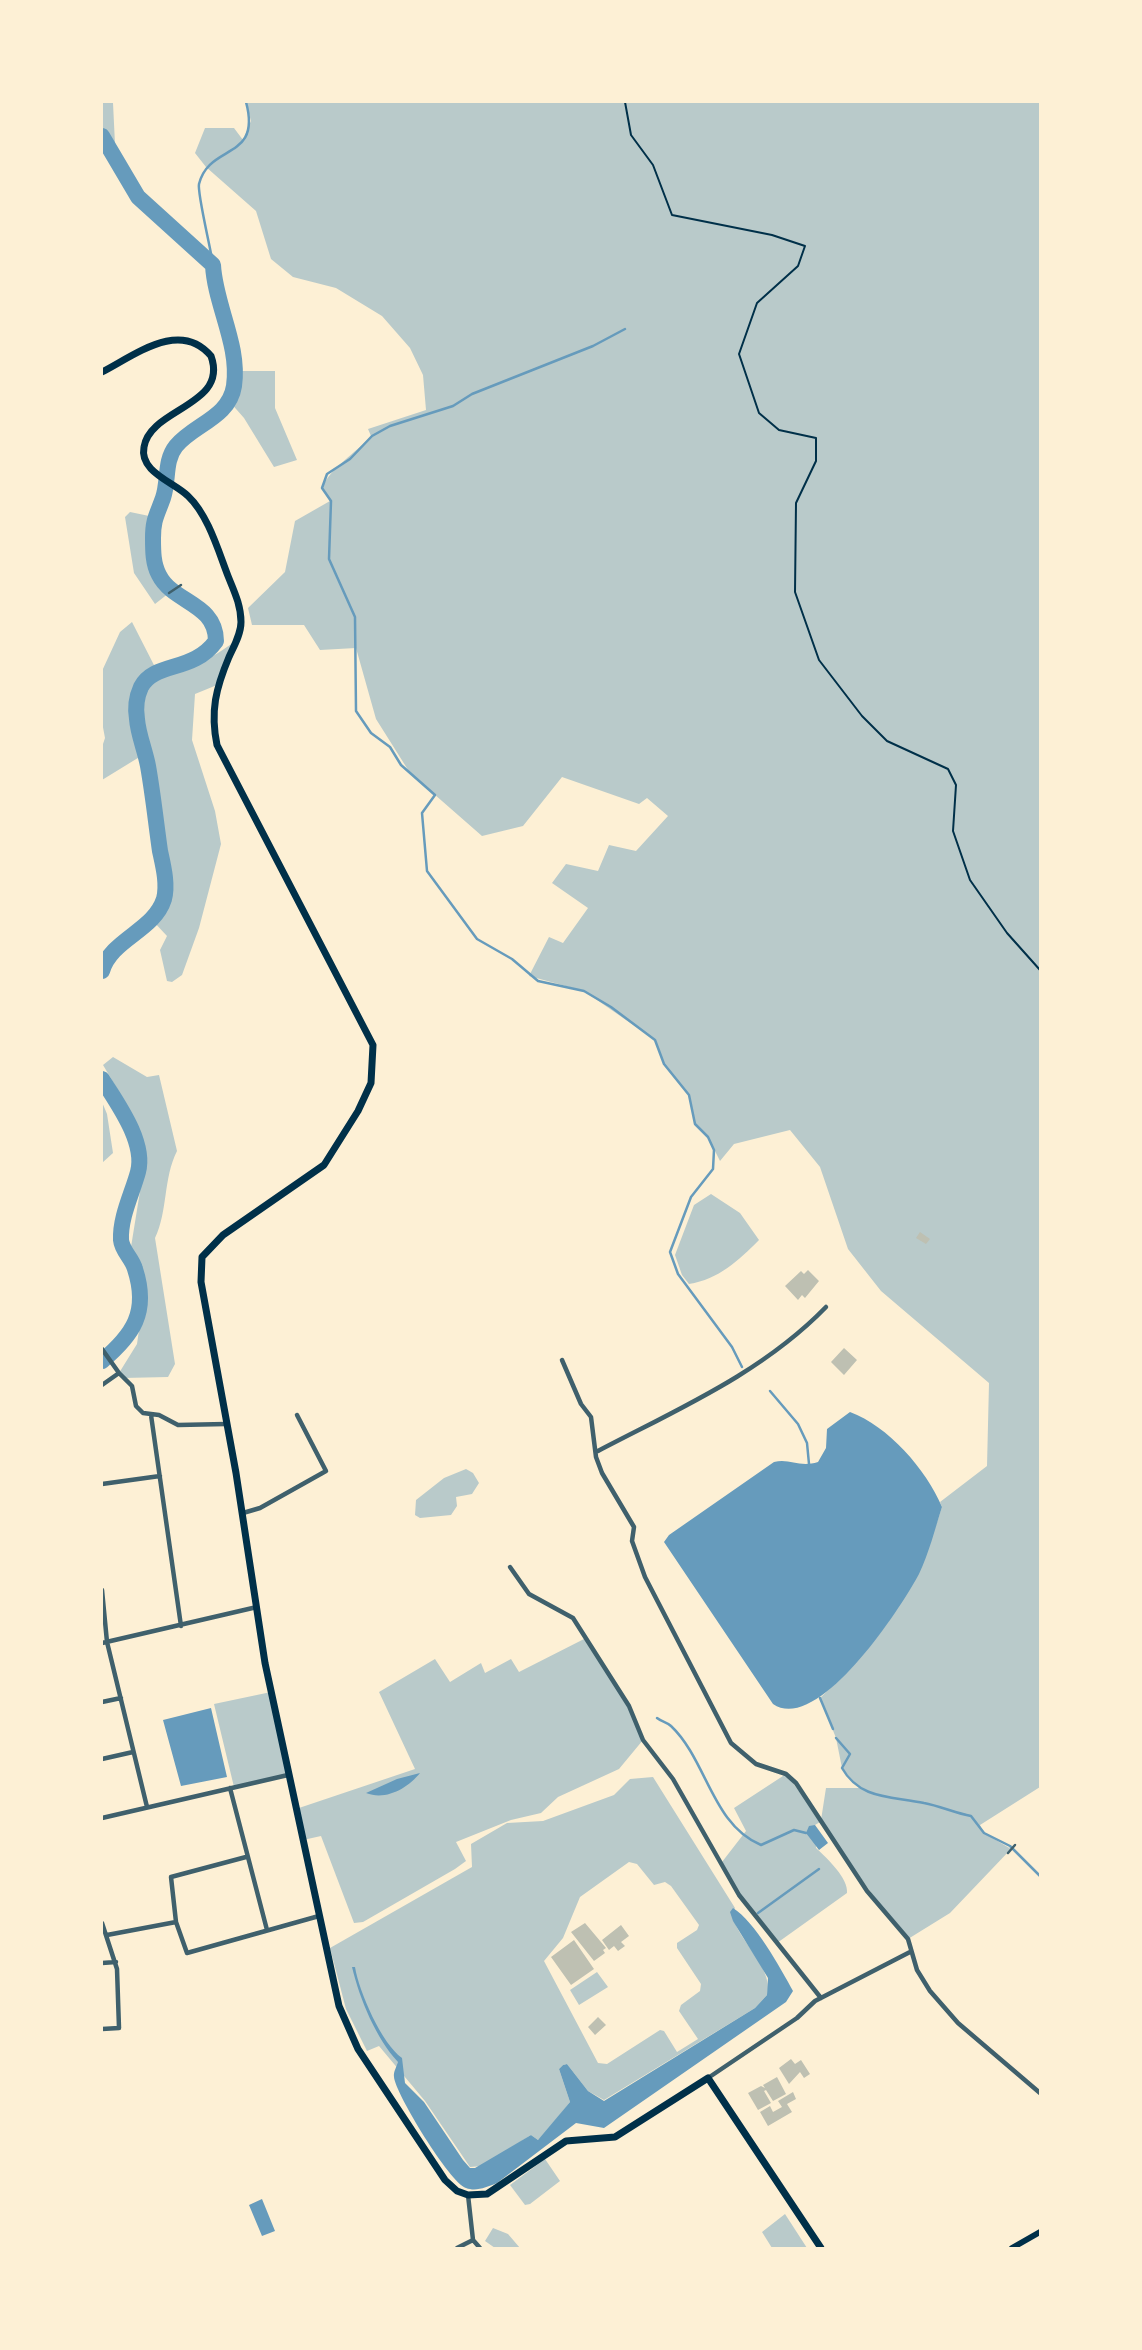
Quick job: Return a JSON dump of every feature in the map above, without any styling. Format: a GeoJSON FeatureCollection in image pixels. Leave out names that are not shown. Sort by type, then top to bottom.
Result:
{"type":"FeatureCollection","features":[{"type":"Feature","properties":{"kind":"main road"},"geometry":{"type":"LineString","coordinates":[[102,372],[163,342],[179,338],[196,342],[211,356],[214,367],[208,387],[197,399],[157,426],[145,444],[147,464],[189,497],[205,520],[239,604],[241,624],[237,640],[217,685],[213,705],[217,744],[373,1045],[371,1083],[358,1111],[324,1165],[223,1235],[202,1257],[201,1282],[243,1513],[257,1607],[289,1774],[339,2006],[358,2049],[445,2180],[457,2191],[468,2195],[487,2194],[566,2141],[615,2137],[708,2078],[821,2249]]}},
{"type":"Feature","properties":{"kind":"main road"},"geometry":{"type":"LineString","coordinates":[[1012,2249],[1041,2232]]}},
{"type":"Feature","properties":{"kind":"street"},"geometry":{"type":"LineString","coordinates":[[598,1451],[683,1409],[745,1374],[810,1324],[826,1307]]}},
{"type":"Feature","properties":{"kind":"street"},"geometry":{"type":"LineString","coordinates":[[102,1350],[132,1386],[138,1410],[164,1416],[178,1425],[227,1424]]}},
{"type":"Feature","properties":{"kind":"street"},"geometry":{"type":"LineString","coordinates":[[562,1360],[581,1404],[591,1417],[598,1451],[596,1457],[602,1473],[634,1527],[632,1541],[645,1577],[731,1743],[756,1764],[786,1774],[796,1783],[867,1891],[908,1939],[910,1952],[930,1991],[956,2021],[1041,2094]]}},
{"type":"Feature","properties":{"kind":"street"},"geometry":{"type":"LineString","coordinates":[[102,1385],[119,1373]]}},
{"type":"Feature","properties":{"kind":"street"},"geometry":{"type":"LineString","coordinates":[[151,1415],[181,1626]]}},
{"type":"Feature","properties":{"kind":"street"},"geometry":{"type":"LineString","coordinates":[[243,1513],[260,1508],[326,1471],[297,1415]]}},
{"type":"Feature","properties":{"kind":"street"},"geometry":{"type":"LineString","coordinates":[[102,1484],[160,1476]]}},
{"type":"Feature","properties":{"kind":"street"},"geometry":{"type":"LineString","coordinates":[[510,1567],[529,1594],[573,1618],[629,1706],[643,1740],[673,1779],[739,1895],[821,1998]]}},
{"type":"Feature","properties":{"kind":"street"},"geometry":{"type":"LineString","coordinates":[[102,1590],[104,1642],[121,1698],[147,1807]]}},
{"type":"Feature","properties":{"kind":"street"},"geometry":{"type":"LineString","coordinates":[[104,1642],[257,1607]]}},
{"type":"Feature","properties":{"kind":"street"},"geometry":{"type":"LineString","coordinates":[[102,1702],[121,1698]]}},
{"type":"Feature","properties":{"kind":"street"},"geometry":{"type":"LineString","coordinates":[[102,1759],[133,1752]]}},
{"type":"Feature","properties":{"kind":"street"},"geometry":{"type":"LineString","coordinates":[[102,1818],[289,1774]]}},
{"type":"Feature","properties":{"kind":"street"},"geometry":{"type":"LineString","coordinates":[[230,1788],[267,1930]]}},
{"type":"Feature","properties":{"kind":"street"},"geometry":{"type":"LineString","coordinates":[[246,1857],[171,1877],[176,1922],[187,1953],[319,1916]]}},
{"type":"Feature","properties":{"kind":"street"},"geometry":{"type":"LineString","coordinates":[[107,1935],[176,1922]]}},
{"type":"Feature","properties":{"kind":"street"},"geometry":{"type":"LineString","coordinates":[[102,1923],[116,1962],[119,2028],[102,2029]]}},
{"type":"Feature","properties":{"kind":"street"},"geometry":{"type":"LineString","coordinates":[[708,2078],[821,1998],[910,1952]]}},
{"type":"Feature","properties":{"kind":"street"},"geometry":{"type":"LineString","coordinates":[[102,1963],[116,1962]]}},
{"type":"Feature","properties":{"kind":"street"},"geometry":{"type":"LineString","coordinates":[[468,2195],[473,2240],[480,2249]]}},
{"type":"Feature","properties":{"kind":"street"},"geometry":{"type":"LineString","coordinates":[[457,2249],[473,2240]]}},
{"type":"Feature","properties":{"kind":"lane"},"geometry":{"type":"LineString","coordinates":[[169,593],[181,585]]}},
{"type":"Feature","properties":{"kind":"lane"},"geometry":{"type":"LineString","coordinates":[[1008,1853],[1016,1845]]}},
{"type":"Feature","properties":{"kind":"path"},"geometry":{"type":"LineString","coordinates":[[625,102],[631,135],[653,164],[672,215],[772,235],[805,246],[798,266],[757,303],[739,354],[758,413],[779,430],[816,438],[816,461],[796,503],[795,592],[819,660],[862,716],[887,741],[948,769],[956,786],[953,831],[970,880],[1007,933],[1041,970]]}},
{"type":"Feature","properties":{"kind":"shaded area"},"geometry":{"type":"Polygon","coordinates":[[[102,102],[113,103],[115,144],[109,148],[102,136],[102,102]]]}},
{"type":"Feature","properties":{"kind":"shaded area"},"geometry":{"type":"Polygon","coordinates":[[[246,102],[1040,102],[1040,1787],[980,1825],[984,1833],[1011,1849],[950,1913],[908,1939],[891,1920],[820,1822],[815,1825],[816,1848],[841,1875],[847,1893],[777,1943],[739,1895],[722,1862],[746,1831],[734,1808],[786,1774],[821,1820],[826,1788],[859,1788],[842,1768],[836,1738],[820,1698],[862,1655],[895,1612],[921,1563],[942,1507],[940,1502],[987,1466],[989,1383],[881,1291],[848,1249],[820,1167],[790,1130],[734,1144],[720,1161],[708,1137],[695,1124],[689,1095],[664,1064],[655,1040],[584,991],[529,976],[549,937],[563,943],[588,908],[552,883],[566,864],[598,871],[609,845],[636,851],[668,816],[647,798],[639,804],[562,777],[523,826],[482,836],[410,773],[376,719],[356,648],[320,650],[304,625],[252,625],[248,608],[285,572],[295,521],[330,501],[322,488],[331,474],[371,436],[368,429],[426,410],[423,375],[410,348],[382,316],[336,288],[293,277],[271,259],[256,211],[206,167],[195,153],[205,128],[234,128],[243,140],[251,121],[246,102]]]}},
{"type":"Feature","properties":{"kind":"shaded area"},"geometry":{"type":"Polygon","coordinates":[[[233,371],[275,371],[275,408],[297,460],[274,467],[244,418],[229,401],[234,386],[233,371]]]}},
{"type":"Feature","properties":{"kind":"shaded area"},"geometry":{"type":"Polygon","coordinates":[[[130,512],[154,517],[154,562],[169,593],[155,604],[134,573],[125,517],[130,512]]]}},
{"type":"Feature","properties":{"kind":"shaded area"},"geometry":{"type":"Polygon","coordinates":[[[132,622],[157,671],[180,669],[200,663],[237,640],[217,685],[195,694],[192,740],[215,811],[221,844],[199,928],[182,975],[172,982],[167,981],[160,950],[167,936],[152,920],[164,900],[165,885],[146,753],[102,780],[102,747],[105,738],[102,722],[102,671],[120,632],[132,622]]]}},
{"type":"Feature","properties":{"kind":"shaded area"},"geometry":{"type":"Polygon","coordinates":[[[113,1057],[147,1077],[159,1075],[177,1151],[169,1173],[162,1217],[155,1238],[175,1364],[168,1377],[123,1378],[119,1373],[137,1344],[143,1302],[139,1271],[131,1247],[146,1154],[125,1102],[103,1065],[113,1057]]]}},
{"type":"Feature","properties":{"kind":"shaded area"},"geometry":{"type":"Polygon","coordinates":[[[102,1102],[107,1114],[113,1153],[102,1163],[102,1102]]]}},
{"type":"Feature","properties":{"kind":"shaded area"},"geometry":{"type":"Polygon","coordinates":[[[711,1194],[740,1213],[759,1240],[736,1262],[719,1273],[689,1284],[682,1275],[675,1255],[694,1205],[711,1194]]]}},
{"type":"Feature","properties":{"kind":"shaded area"},"geometry":{"type":"Polygon","coordinates":[[[466,1469],[473,1473],[479,1483],[472,1494],[456,1497],[457,1506],[451,1515],[420,1518],[415,1515],[416,1500],[444,1478],[466,1469]]]}},
{"type":"Feature","properties":{"kind":"shaded area"},"geometry":{"type":"Polygon","coordinates":[[[586,1638],[629,1706],[643,1740],[619,1769],[558,1797],[541,1813],[511,1820],[456,1842],[466,1861],[363,1922],[354,1923],[321,1836],[303,1840],[296,1809],[415,1769],[379,1692],[435,1659],[450,1682],[481,1663],[485,1673],[511,1659],[519,1672],[586,1638]]]}},
{"type":"Feature","properties":{"kind":"shaded area"},"geometry":{"type":"Polygon","coordinates":[[[271,1692],[288,1774],[234,1787],[214,1704],[271,1692]]]}},
{"type":"Feature","properties":{"kind":"shaded area"},"geometry":{"type":"Polygon","coordinates":[[[653,1777],[735,1908],[737,1927],[764,1971],[768,1983],[767,1995],[755,2008],[604,2100],[588,2091],[567,2064],[563,2065],[559,2069],[570,2102],[542,2137],[538,2140],[531,2135],[482,2166],[470,2167],[425,2101],[379,2046],[367,2051],[346,2009],[330,1948],[472,1867],[471,1844],[507,1823],[543,1821],[614,1795],[630,1779],[653,1777]],[[629,1862],[580,1897],[563,1938],[544,1961],[598,2063],[607,2064],[660,2030],[664,2031],[677,2052],[698,2039],[679,2011],[681,2005],[700,1991],[701,1984],[677,1948],[677,1943],[697,1930],[699,1925],[671,1886],[665,1882],[654,1885],[637,1864],[629,1862]]]}},
{"type":"Feature","properties":{"kind":"shaded area"},"geometry":{"type":"Polygon","coordinates":[[[597,1972],[608,1987],[579,2005],[570,1990],[597,1972]]]}},
{"type":"Feature","properties":{"kind":"shaded area"},"geometry":{"type":"Polygon","coordinates":[[[545,2159],[560,2181],[525,2205],[510,2185],[545,2159]]]}},
{"type":"Feature","properties":{"kind":"shaded area"},"geometry":{"type":"Polygon","coordinates":[[[785,2214],[807,2248],[772,2248],[762,2232],[785,2214]]]}},
{"type":"Feature","properties":{"kind":"shaded area"},"geometry":{"type":"Polygon","coordinates":[[[493,2228],[508,2234],[520,2248],[495,2248],[485,2241],[493,2228]]]}},
{"type":"Feature","properties":{"kind":"water"},"geometry":{"type":"Polygon","coordinates":[[[850,1412],[878,1427],[904,1450],[926,1478],[942,1507],[919,1574],[877,1638],[834,1685],[812,1702],[791,1709],[773,1704],[664,1542],[669,1535],[774,1462],[818,1462],[826,1448],[827,1429],[850,1412]]]}},
{"type":"Feature","properties":{"kind":"water"},"geometry":{"type":"Polygon","coordinates":[[[211,1708],[227,1777],[181,1786],[163,1720],[211,1708]]]}},
{"type":"Feature","properties":{"kind":"water"},"geometry":{"type":"Polygon","coordinates":[[[420,1773],[396,1792],[381,1795],[366,1793],[397,1779],[420,1773]]]}},
{"type":"Feature","properties":{"kind":"water"},"geometry":{"type":"Polygon","coordinates":[[[815,1825],[828,1843],[819,1850],[806,1833],[809,1826],[815,1825]]]}},
{"type":"Feature","properties":{"kind":"water"},"geometry":{"type":"Polygon","coordinates":[[[733,1908],[758,1934],[788,1981],[793,1991],[786,2002],[604,2128],[576,2123],[497,2183],[474,2189],[466,2188],[458,2182],[436,2155],[403,2100],[394,2077],[398,2062],[370,2018],[352,1967],[355,1967],[366,2003],[379,2030],[402,2058],[405,2083],[424,2102],[463,2160],[470,2168],[475,2168],[531,2135],[538,2140],[570,2102],[559,2069],[563,2065],[567,2064],[588,2091],[604,2101],[755,2008],[767,1995],[768,1978],[733,1921],[730,1912],[733,1908]]]}},
{"type":"Feature","properties":{"kind":"water"},"geometry":{"type":"Polygon","coordinates":[[[262,2199],[275,2231],[262,2236],[249,2205],[262,2199]]]}},
{"type":"Feature","properties":{"kind":"building"},"geometry":{"type":"Polygon","coordinates":[[[920,1232],[930,1239],[926,1244],[916,1238],[920,1232]]]}},
{"type":"Feature","properties":{"kind":"building"},"geometry":{"type":"Polygon","coordinates":[[[808,1270],[819,1281],[805,1298],[802,1295],[798,1300],[785,1286],[801,1271],[804,1274],[808,1270]]]}},
{"type":"Feature","properties":{"kind":"building"},"geometry":{"type":"Polygon","coordinates":[[[844,1348],[857,1360],[844,1375],[831,1362],[844,1348]]]}},
{"type":"Feature","properties":{"kind":"building"},"geometry":{"type":"Polygon","coordinates":[[[585,1923],[606,1948],[603,1950],[605,1953],[594,1961],[571,1932],[585,1923]]]}},
{"type":"Feature","properties":{"kind":"building"},"geometry":{"type":"Polygon","coordinates":[[[621,1925],[629,1936],[621,1942],[625,1946],[618,1951],[614,1946],[609,1950],[602,1940],[621,1925]]]}},
{"type":"Feature","properties":{"kind":"building"},"geometry":{"type":"Polygon","coordinates":[[[574,1940],[594,1969],[571,1985],[551,1957],[574,1940]]]}},
{"type":"Feature","properties":{"kind":"building"},"geometry":{"type":"Polygon","coordinates":[[[598,2017],[606,2025],[595,2035],[588,2027],[598,2017]]]}},
{"type":"Feature","properties":{"kind":"building"},"geometry":{"type":"Polygon","coordinates":[[[791,2059],[795,2064],[801,2060],[810,2074],[804,2078],[800,2072],[789,2084],[779,2068],[791,2059]]]}},
{"type":"Feature","properties":{"kind":"building"},"geometry":{"type":"Polygon","coordinates":[[[777,2077],[786,2094],[773,2101],[766,2090],[764,2091],[771,2103],[758,2110],[748,2093],[761,2086],[765,2088],[763,2085],[777,2077]]]}},
{"type":"Feature","properties":{"kind":"building"},"geometry":{"type":"Polygon","coordinates":[[[793,2092],[796,2099],[787,2104],[792,2112],[768,2126],[760,2112],[770,2106],[773,2112],[782,2107],[778,2101],[793,2092]]]}},
{"type":"Feature","properties":{"kind":"waterway"},"geometry":{"type":"LineString","coordinates":[[213,265],[199,184],[213,162],[241,143],[247,134],[249,121],[246,102]]}},
{"type":"Feature","properties":{"kind":"waterway"},"geometry":{"type":"LineString","coordinates":[[102,136],[138,197],[213,265],[218,295],[231,340],[235,371],[231,397],[225,406],[183,438],[172,452],[165,492],[155,521],[153,553],[159,575],[174,592],[209,619],[216,641],[197,658],[155,673],[139,691],[136,707],[138,725],[150,777],[165,875],[165,893],[159,910],[114,951],[102,971]]}},
{"type":"Feature","properties":{"kind":"waterway"},"geometry":{"type":"LineString","coordinates":[[625,329],[593,346],[472,394],[453,406],[390,426],[372,436],[350,459],[327,474],[322,488],[331,501],[329,559],[355,617],[356,711],[371,733],[390,747],[401,765],[435,795],[422,813],[427,871],[477,939],[512,959],[538,981],[584,991],[611,1007],[655,1040],[664,1064],[689,1095],[695,1124],[708,1137],[714,1150],[713,1169],[691,1197],[670,1252],[678,1274],[732,1347],[742,1367]]}},
{"type":"Feature","properties":{"kind":"waterway"},"geometry":{"type":"LineString","coordinates":[[102,1079],[129,1123],[138,1148],[138,1172],[124,1214],[121,1240],[135,1269],[140,1298],[139,1310],[130,1332],[102,1361]]}},
{"type":"Feature","properties":{"kind":"waterway"},"geometry":{"type":"LineString","coordinates":[[770,1391],[798,1424],[807,1443],[809,1464]]}},
{"type":"Feature","properties":{"kind":"waterway"},"geometry":{"type":"LineString","coordinates":[[820,1698],[833,1729]]}},
{"type":"Feature","properties":{"kind":"waterway"},"geometry":{"type":"LineString","coordinates":[[657,1718],[669,1725],[683,1740],[720,1808],[745,1836],[761,1845],[794,1830],[806,1833]]}},
{"type":"Feature","properties":{"kind":"waterway"},"geometry":{"type":"LineString","coordinates":[[836,1738],[850,1754],[842,1768],[858,1786],[878,1795],[930,1804],[971,1816],[984,1833],[1010,1846],[1040,1876]]}},
{"type":"Feature","properties":{"kind":"waterway"},"geometry":{"type":"LineString","coordinates":[[758,1913],[819,1869]]}}]}
